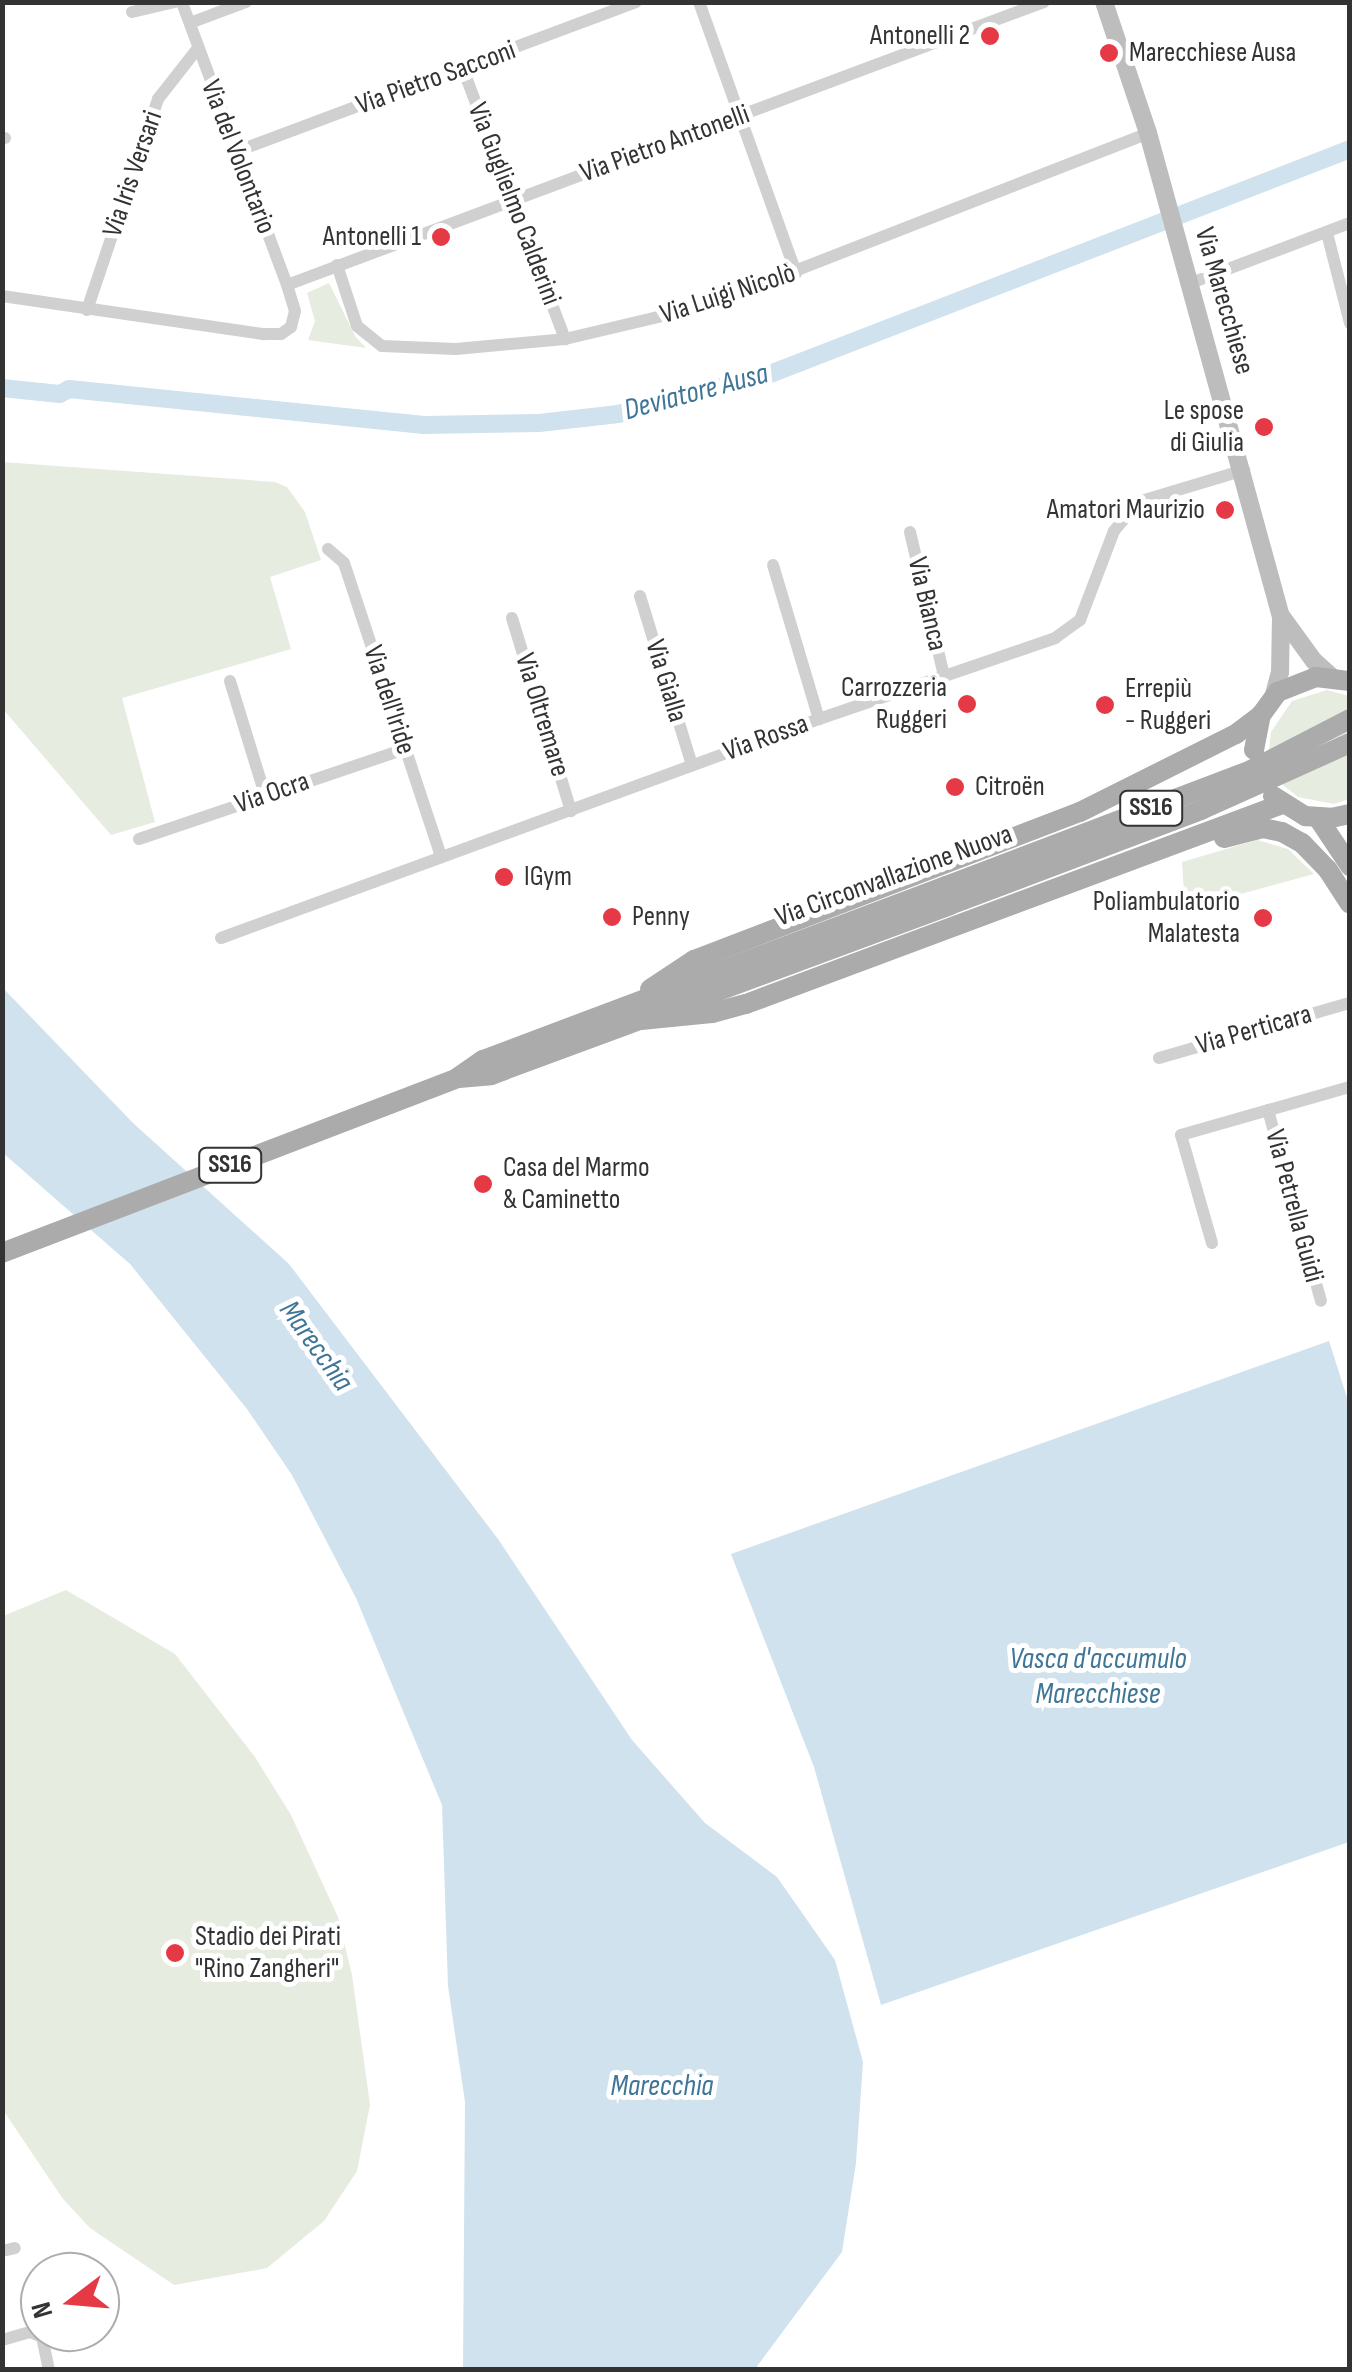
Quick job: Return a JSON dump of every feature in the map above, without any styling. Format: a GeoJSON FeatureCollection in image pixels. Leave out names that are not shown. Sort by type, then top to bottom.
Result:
{"type":"FeatureCollection","features":[{"type":"Feature","properties":{"kind":"main road","name":"Via Marecchiese"},"geometry":{"type":"LineString","coordinates":[[1104,2],[1148,133],[1282,617],[1280,672],[1267,707]]}},
{"type":"Feature","properties":{"kind":"main road","name":"Via Marecchiese"},"geometry":{"type":"LineString","coordinates":[[1282,617],[1314,661],[1345,679]]}},
{"type":"Feature","properties":{"kind":"main road"},"geometry":{"type":"LineString","coordinates":[[639,1010],[661,979],[694,960],[1080,812],[1236,734],[1300,680],[1345,679]]}},
{"type":"Feature","properties":{"kind":"main road"},"geometry":{"type":"LineString","coordinates":[[1254,750],[1267,707]]}},
{"type":"Feature","properties":{"kind":"main road","name":"Via Circonvallazione Nuova"},"geometry":{"type":"LineString","coordinates":[[948,896],[1251,770],[1350,719]]}},
{"type":"Feature","properties":{"kind":"main road","name":"Via Circonvallazione Nuova"},"geometry":{"type":"LineString","coordinates":[[2,1252],[457,1078],[483,1060],[639,1010],[948,896],[1201,810],[1350,743]]}},
{"type":"Feature","properties":{"kind":"main road"},"geometry":{"type":"LineString","coordinates":[[639,1010],[712,1013],[746,1004],[1278,800],[1318,818],[1350,814]]}},
{"type":"Feature","properties":{"kind":"main road"},"geometry":{"type":"LineString","coordinates":[[1318,818],[1350,866]]}},
{"type":"Feature","properties":{"kind":"main road"},"geometry":{"type":"LineString","coordinates":[[1073,881],[1263,828],[1302,843],[1328,870],[1350,904]]}},
{"type":"Feature","properties":{"kind":"street"},"geometry":{"type":"LineString","coordinates":[[132,12],[178,2]]}},
{"type":"Feature","properties":{"kind":"street","name":"Via del Volontario"},"geometry":{"type":"LineString","coordinates":[[88,310],[264,334],[280,334],[291,327],[295,311],[286,284],[190,24],[178,2]]}},
{"type":"Feature","properties":{"kind":"street"},"geometry":{"type":"LineString","coordinates":[[190,24],[246,2]]}},
{"type":"Feature","properties":{"kind":"street","name":"Via Pietro Sacconi"},"geometry":{"type":"LineString","coordinates":[[236,152],[636,2]]}},
{"type":"Feature","properties":{"kind":"street"},"geometry":{"type":"LineString","coordinates":[[699,2],[796,273]]}},
{"type":"Feature","properties":{"kind":"street","name":"Via Pietro Antonelli"},"geometry":{"type":"LineString","coordinates":[[286,284],[1044,2]]}},
{"type":"Feature","properties":{"kind":"street","name":"Via Iris Versari"},"geometry":{"type":"LineString","coordinates":[[88,310],[158,99],[198,48]]}},
{"type":"Feature","properties":{"kind":"street","name":"Via Guglielmo Calderini"},"geometry":{"type":"LineString","coordinates":[[463,69],[565,339]]}},
{"type":"Feature","properties":{"kind":"street","name":"Via Luigi Nicolò"},"geometry":{"type":"LineString","coordinates":[[337,265],[358,326],[382,346],[456,349],[565,339],[705,306],[1148,133]]}},
{"type":"Feature","properties":{"kind":"street"},"geometry":{"type":"LineString","coordinates":[[1191,284],[1350,224]]}},
{"type":"Feature","properties":{"kind":"street"},"geometry":{"type":"LineString","coordinates":[[1327,233],[1350,323]]}},
{"type":"Feature","properties":{"kind":"street"},"geometry":{"type":"LineString","coordinates":[[2,296],[88,310]]}},
{"type":"Feature","properties":{"kind":"street","name":"Via Rossa"},"geometry":{"type":"LineString","coordinates":[[221,938],[1070,630],[1090,603],[1123,516],[1156,495],[1244,470]]}},
{"type":"Feature","properties":{"kind":"street","name":"Via Bianca"},"geometry":{"type":"LineString","coordinates":[[910,532],[944,676]]}},
{"type":"Feature","properties":{"kind":"street","name":"Via dell'Iride"},"geometry":{"type":"LineString","coordinates":[[328,548],[344,563],[440,858]]}},
{"type":"Feature","properties":{"kind":"street"},"geometry":{"type":"LineString","coordinates":[[773,565],[819,719]]}},
{"type":"Feature","properties":{"kind":"street","name":"Via Gialla"},"geometry":{"type":"LineString","coordinates":[[640,596],[692,765]]}},
{"type":"Feature","properties":{"kind":"street","name":"Via Oltremare"},"geometry":{"type":"LineString","coordinates":[[512,618],[571,811]]}},
{"type":"Feature","properties":{"kind":"street"},"geometry":{"type":"LineString","coordinates":[[230,681],[264,796]]}},
{"type":"Feature","properties":{"kind":"street","name":"Via Ocra"},"geometry":{"type":"LineString","coordinates":[[139,839],[405,748]]}},
{"type":"Feature","properties":{"kind":"street","name":"Via Perticara"},"geometry":{"type":"LineString","coordinates":[[1159,1058],[1350,1003]]}},
{"type":"Feature","properties":{"kind":"street"},"geometry":{"type":"LineString","coordinates":[[1212,1243],[1181,1135],[1350,1087]]}},
{"type":"Feature","properties":{"kind":"street","name":"Via Petrella Guidi"},"geometry":{"type":"LineString","coordinates":[[1268,1110],[1321,1302]]}},
{"type":"Feature","properties":{"kind":"street"},"geometry":{"type":"LineString","coordinates":[[2,2340],[30,2332],[42,2338],[49,2370]]}},
{"type":"Feature","properties":{"kind":"shaded area"},"geometry":{"type":"Polygon","coordinates":[[[329,283],[355,336],[366,348],[308,340],[315,321],[307,293],[329,283]]]}},
{"type":"Feature","properties":{"kind":"shaded area"},"geometry":{"type":"Polygon","coordinates":[[[2,462],[275,482],[287,487],[305,512],[321,560],[270,577],[291,649],[122,698],[155,822],[111,835],[3,709],[2,462]]]}},
{"type":"Feature","properties":{"kind":"shaded area"},"geometry":{"type":"Polygon","coordinates":[[[1327,690],[1349,696],[1349,799],[1334,804],[1298,797],[1283,785],[1269,750],[1271,732],[1292,701],[1327,690]]]}},
{"type":"Feature","properties":{"kind":"shaded area"},"geometry":{"type":"Polygon","coordinates":[[[1257,840],[1288,849],[1314,874],[1185,909],[1182,862],[1257,840]]]}},
{"type":"Feature","properties":{"kind":"shaded area","name":"Stadio dei Pirati \"Rino Zangheri\""},"geometry":{"type":"Polygon","coordinates":[[[66,1590],[175,1654],[255,1757],[291,1815],[338,1917],[352,1975],[370,2105],[357,2171],[324,2221],[267,2268],[174,2285],[90,2228],[63,2199],[3,2110],[3,1616],[66,1590]]]}},
{"type":"Feature","properties":{"kind":"water","name":"Marecchia"},"geometry":{"type":"Polygon","coordinates":[[[2,987],[133,1123],[289,1264],[498,1539],[632,1740],[705,1823],[777,1877],[835,1960],[863,2062],[856,2163],[842,2252],[755,2369],[463,2369],[465,2102],[448,1986],[442,1805],[356,1598],[292,1475],[247,1409],[130,1264],[3,1153],[2,987]]]}},
{"type":"Feature","properties":{"kind":"water","name":"Vasca d'accumulo Marecchiese"},"geometry":{"type":"Polygon","coordinates":[[[1329,1341],[1350,1407],[1349,1842],[881,2005],[814,1767],[731,1554],[1329,1341]]]}},
{"type":"Feature","properties":{"kind":"waterway","name":"Deviatore Ausa"},"geometry":{"type":"LineString","coordinates":[[2,388],[60,394],[69,389],[424,425],[539,423],[618,414],[770,374],[1350,149]]}},
{"type":"Feature","properties":{"kind":"place","name":"Antonelli 2"},"geometry":{"type":"Point","coordinates":[990,36]}},
{"type":"Feature","properties":{"kind":"place","name":"Marecchiese Ausa"},"geometry":{"type":"Point","coordinates":[1109,53]}},
{"type":"Feature","properties":{"kind":"place","name":"Antonelli 1"},"geometry":{"type":"Point","coordinates":[441,237]}},
{"type":"Feature","properties":{"kind":"place","name":"Le spose di Giulia"},"geometry":{"type":"Point","coordinates":[1264,427]}},
{"type":"Feature","properties":{"kind":"place","name":"Amatori Maurizio"},"geometry":{"type":"Point","coordinates":[1225,510]}},
{"type":"Feature","properties":{"kind":"place","name":"Carrozzeria Ruggeri"},"geometry":{"type":"Point","coordinates":[967,704]}},
{"type":"Feature","properties":{"kind":"place","name":"Errepiù - Ruggeri"},"geometry":{"type":"Point","coordinates":[1105,705]}},
{"type":"Feature","properties":{"kind":"place","name":"Citroën"},"geometry":{"type":"Point","coordinates":[955,787]}},
{"type":"Feature","properties":{"kind":"place","name":"IGym"},"geometry":{"type":"Point","coordinates":[504,877]}},
{"type":"Feature","properties":{"kind":"place","name":"Penny"},"geometry":{"type":"Point","coordinates":[612,917]}},
{"type":"Feature","properties":{"kind":"place","name":"Poliambulatorio Malatesta"},"geometry":{"type":"Point","coordinates":[1263,918]}},
{"type":"Feature","properties":{"kind":"place","name":"Casa del Marmo & Caminetto"},"geometry":{"type":"Point","coordinates":[483,1184]}},
{"type":"Feature","properties":{"kind":"place","name":"Stadio dei Pirati \"Rino Zangheri\""},"geometry":{"type":"Point","coordinates":[175,1953]}}]}
